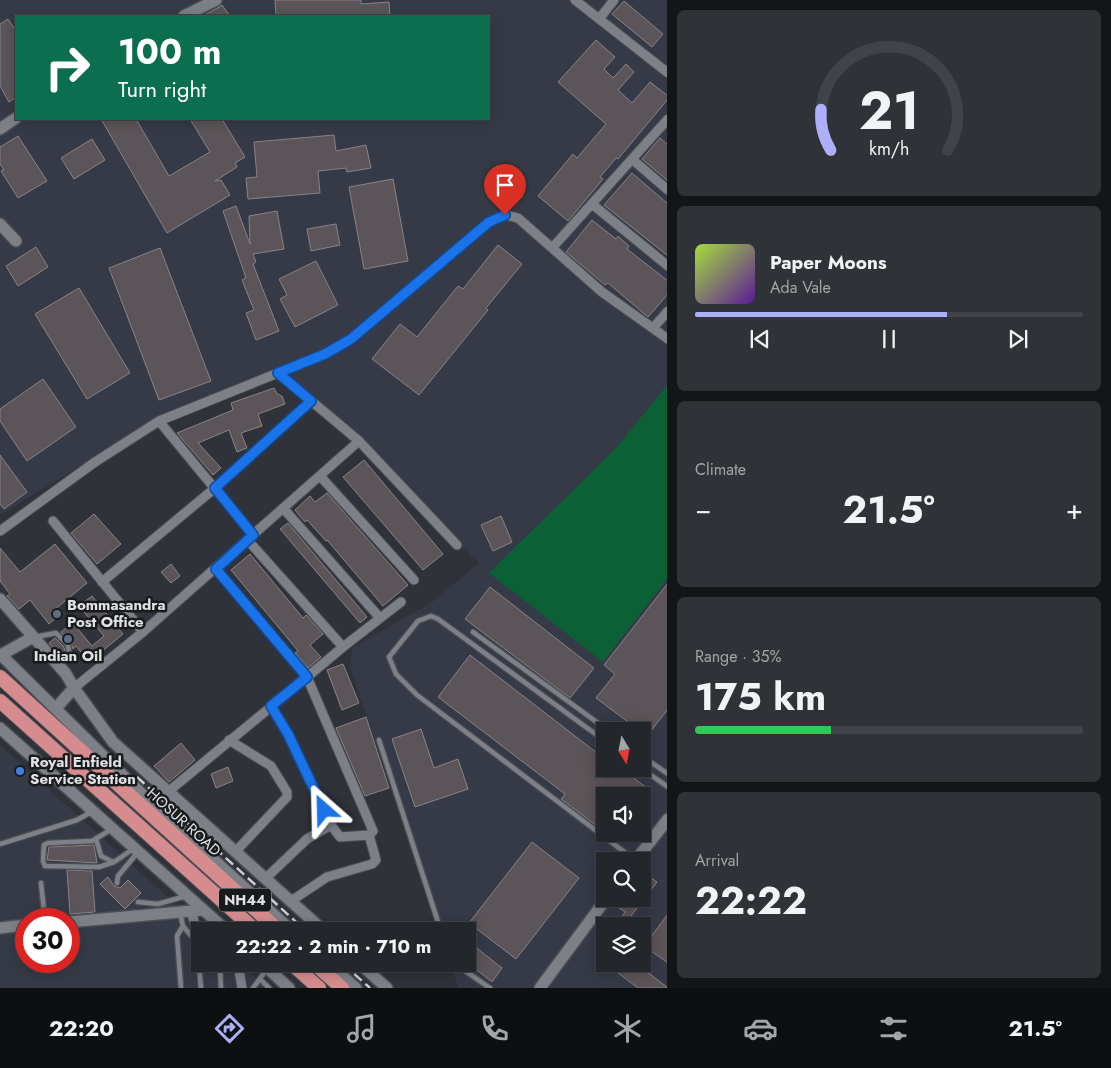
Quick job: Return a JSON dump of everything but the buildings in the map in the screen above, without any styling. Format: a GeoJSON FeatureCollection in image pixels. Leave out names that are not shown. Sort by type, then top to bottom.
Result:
{"type":"FeatureCollection","features":[{"type":"Feature","properties":{"kind":"highway","name":"HOSUR ROAD"},"geometry":{"type":"LineString","coordinates":[[0,677],[269,922]]}},
{"type":"Feature","properties":{"kind":"highway","name":"NH44"},"geometry":{"type":"LineString","coordinates":[[0,701],[246,922]]}},
{"type":"Feature","properties":{"kind":"highway"},"geometry":{"type":"LineString","coordinates":[[301,972],[319,988]]}},
{"type":"Feature","properties":{"kind":"highway"},"geometry":{"type":"LineString","coordinates":[[324,972],[342,988]]}},
{"type":"Feature","properties":{"kind":"street"},"geometry":{"type":"LineString","coordinates":[[186,15],[216,0]]}},
{"type":"Feature","properties":{"kind":"street"},"geometry":{"type":"LineString","coordinates":[[576,0],[667,73]]}},
{"type":"Feature","properties":{"kind":"street"},"geometry":{"type":"LineString","coordinates":[[599,19],[614,0]]}},
{"type":"Feature","properties":{"kind":"street"},"geometry":{"type":"LineString","coordinates":[[0,128],[15,119]]}},
{"type":"Feature","properties":{"kind":"street"},"geometry":{"type":"LineString","coordinates":[[553,247],[633,160],[667,119]]}},
{"type":"Feature","properties":{"kind":"street"},"geometry":{"type":"LineString","coordinates":[[633,160],[667,190]]}},
{"type":"Feature","properties":{"kind":"street"},"geometry":{"type":"LineString","coordinates":[[592,204],[667,266]]}},
{"type":"Feature","properties":{"kind":"street"},"geometry":{"type":"LineString","coordinates":[[0,531],[95,462],[158,421],[325,354],[351,339],[489,222],[505,215],[518,218],[602,292],[667,340]]}},
{"type":"Feature","properties":{"kind":"street"},"geometry":{"type":"LineString","coordinates":[[0,224],[16,241]]}},
{"type":"Feature","properties":{"kind":"street"},"geometry":{"type":"LineString","coordinates":[[653,328],[667,311]]}},
{"type":"Feature","properties":{"kind":"street"},"geometry":{"type":"LineString","coordinates":[[278,373],[359,441],[457,545]]}},
{"type":"Feature","properties":{"kind":"street"},"geometry":{"type":"LineString","coordinates":[[102,582],[215,488],[311,401]]}},
{"type":"Feature","properties":{"kind":"street"},"geometry":{"type":"LineString","coordinates":[[158,421],[253,535]]}},
{"type":"Feature","properties":{"kind":"street"},"geometry":{"type":"LineString","coordinates":[[56,708],[74,688],[216,569],[359,441]]}},
{"type":"Feature","properties":{"kind":"street"},"geometry":{"type":"LineString","coordinates":[[320,476],[414,580]]}},
{"type":"Feature","properties":{"kind":"street"},"geometry":{"type":"LineString","coordinates":[[283,508],[380,618]]}},
{"type":"Feature","properties":{"kind":"street"},"geometry":{"type":"LineString","coordinates":[[53,521],[143,632]]}},
{"type":"Feature","properties":{"kind":"street"},"geometry":{"type":"LineString","coordinates":[[253,546],[343,647]]}},
{"type":"Feature","properties":{"kind":"street"},"geometry":{"type":"LineString","coordinates":[[216,569],[307,677],[373,831],[369,835],[340,837],[330,826],[288,734],[271,706]]}},
{"type":"Feature","properties":{"kind":"street"},"geometry":{"type":"LineString","coordinates":[[0,599],[58,665],[113,742],[314,922]]}},
{"type":"Feature","properties":{"kind":"street"},"geometry":{"type":"LineString","coordinates":[[169,791],[343,647],[401,602]]}},
{"type":"Feature","properties":{"kind":"street"},"geometry":{"type":"LineString","coordinates":[[33,637],[0,655],[150,802],[282,922]]}},
{"type":"Feature","properties":{"kind":"street"},"geometry":{"type":"LineString","coordinates":[[0,728],[217,922]]}},
{"type":"Feature","properties":{"kind":"street"},"geometry":{"type":"LineString","coordinates":[[229,740],[244,747],[271,766],[287,792],[287,797],[236,852]]}},
{"type":"Feature","properties":{"kind":"street"},"geometry":{"type":"LineString","coordinates":[[102,754],[113,742]]}},
{"type":"Feature","properties":{"kind":"street"},"geometry":{"type":"LineString","coordinates":[[642,852],[667,819]]}},
{"type":"Feature","properties":{"kind":"street"},"geometry":{"type":"LineString","coordinates":[[266,878],[306,839],[330,826]]}},
{"type":"Feature","properties":{"kind":"street"},"geometry":{"type":"LineString","coordinates":[[291,901],[327,877],[372,864],[376,860],[369,835]]}},
{"type":"Feature","properties":{"kind":"street"},"geometry":{"type":"LineString","coordinates":[[540,988],[600,907]]}},
{"type":"Feature","properties":{"kind":"street"},"geometry":{"type":"LineString","coordinates":[[80,921],[203,910]]}},
{"type":"Feature","properties":{"kind":"street"},"geometry":{"type":"LineString","coordinates":[[186,912],[193,922]]}},
{"type":"Feature","properties":{"kind":"street"},"geometry":{"type":"LineString","coordinates":[[0,928],[15,926]]}},
{"type":"Feature","properties":{"kind":"street"},"geometry":{"type":"LineString","coordinates":[[239,972],[242,988]]}},
{"type":"Feature","properties":{"kind":"street"},"geometry":{"type":"LineString","coordinates":[[272,972],[289,988]]}},
{"type":"Feature","properties":{"kind":"street"},"geometry":{"type":"LineString","coordinates":[[338,972],[356,988]]}},
{"type":"Feature","properties":{"kind":"street"},"geometry":{"type":"LineString","coordinates":[[369,972],[387,988]]}},
{"type":"Feature","properties":{"kind":"lane"},"geometry":{"type":"LineString","coordinates":[[596,735],[431,616],[418,621],[389,657],[396,674],[417,695],[623,852]]}},
{"type":"Feature","properties":{"kind":"lane"},"geometry":{"type":"LineString","coordinates":[[33,637],[52,632],[60,636],[68,645],[70,653],[58,665]]}},
{"type":"Feature","properties":{"kind":"lane"},"geometry":{"type":"LineString","coordinates":[[473,632],[597,722]]}},
{"type":"Feature","properties":{"kind":"lane"},"geometry":{"type":"LineString","coordinates":[[379,740],[438,922]]}},
{"type":"Feature","properties":{"kind":"lane"},"geometry":{"type":"LineString","coordinates":[[651,762],[667,774]]}},
{"type":"Feature","properties":{"kind":"lane"},"geometry":{"type":"LineString","coordinates":[[651,775],[667,787]]}},
{"type":"Feature","properties":{"kind":"lane"},"geometry":{"type":"LineString","coordinates":[[0,844],[77,820],[92,811]]}},
{"type":"Feature","properties":{"kind":"lane"},"geometry":{"type":"LineString","coordinates":[[112,829],[96,840],[48,843],[44,845],[45,866],[99,867],[114,862],[136,850]]}},
{"type":"Feature","properties":{"kind":"lane"},"geometry":{"type":"LineString","coordinates":[[96,840],[101,856],[106,861],[114,862]]}},
{"type":"Feature","properties":{"kind":"lane"},"geometry":{"type":"LineString","coordinates":[[117,883],[118,876],[136,850]]}},
{"type":"Feature","properties":{"kind":"lane"},"geometry":{"type":"LineString","coordinates":[[41,883],[44,908]]}},
{"type":"Feature","properties":{"kind":"lane"},"geometry":{"type":"LineString","coordinates":[[138,902],[158,904],[187,896]]}},
{"type":"Feature","properties":{"kind":"lane"},"geometry":{"type":"LineString","coordinates":[[180,988],[178,936],[186,912]]}},
{"type":"Feature","properties":{"kind":"lane"},"geometry":{"type":"LineString","coordinates":[[182,926],[191,936]]}},
{"type":"Feature","properties":{"kind":"lane"},"geometry":{"type":"LineString","coordinates":[[200,972],[201,988]]}},
{"type":"Feature","properties":{"kind":"lane"},"geometry":{"type":"LineString","coordinates":[[220,972],[221,988]]}},
{"type":"Feature","properties":{"kind":"lane"},"geometry":{"type":"LineString","coordinates":[[253,988],[263,972]]}},
{"type":"Feature","properties":{"kind":"lane"},"geometry":{"type":"LineString","coordinates":[[467,972],[490,988]]}},
{"type":"Feature","properties":{"kind":"lane"},"geometry":{"type":"LineString","coordinates":[[260,979],[269,988]]}},
{"type":"Feature","properties":{"kind":"shaded area"},"geometry":{"type":"Polygon","coordinates":[[[0,0],[667,0],[667,988],[459,988],[453,972],[476,972],[476,922],[436,922],[350,667],[353,647],[431,603],[479,563],[274,369],[164,415],[0,515],[0,0]]]}},
{"type":"Feature","properties":{"kind":"shaded area"},"geometry":{"type":"Polygon","coordinates":[[[0,745],[195,922],[191,922],[191,972],[249,972],[268,988],[0,988],[0,745]]]}},
{"type":"Feature","properties":{"kind":"green space"},"geometry":{"type":"Polygon","coordinates":[[[667,385],[667,579],[603,662],[489,573],[616,448],[667,385]]]}},
{"type":"Feature","properties":{"kind":"railway"},"geometry":{"type":"LineString","coordinates":[[137,777],[296,922]]}},
{"type":"Feature","properties":{"kind":"railway"},"geometry":{"type":"LineString","coordinates":[[352,972],[370,988]]}},
{"type":"Feature","properties":{"kind":"place","name":"Bommasandra Post Office"},"geometry":{"type":"Point","coordinates":[57,614]}},
{"type":"Feature","properties":{"kind":"place","name":"Indian Oil"},"geometry":{"type":"Point","coordinates":[68,639]}},
{"type":"Feature","properties":{"kind":"place","name":"Royal Enfield Service Station"},"geometry":{"type":"Point","coordinates":[20,771]}},
{"type":"Feature","properties":{"kind":"route"},"geometry":{"type":"LineString","coordinates":[[324,810],[288,734],[271,706],[307,677],[216,569],[253,535],[215,488],[311,401],[278,373],[325,354],[351,339],[489,222],[505,215]]}}]}
